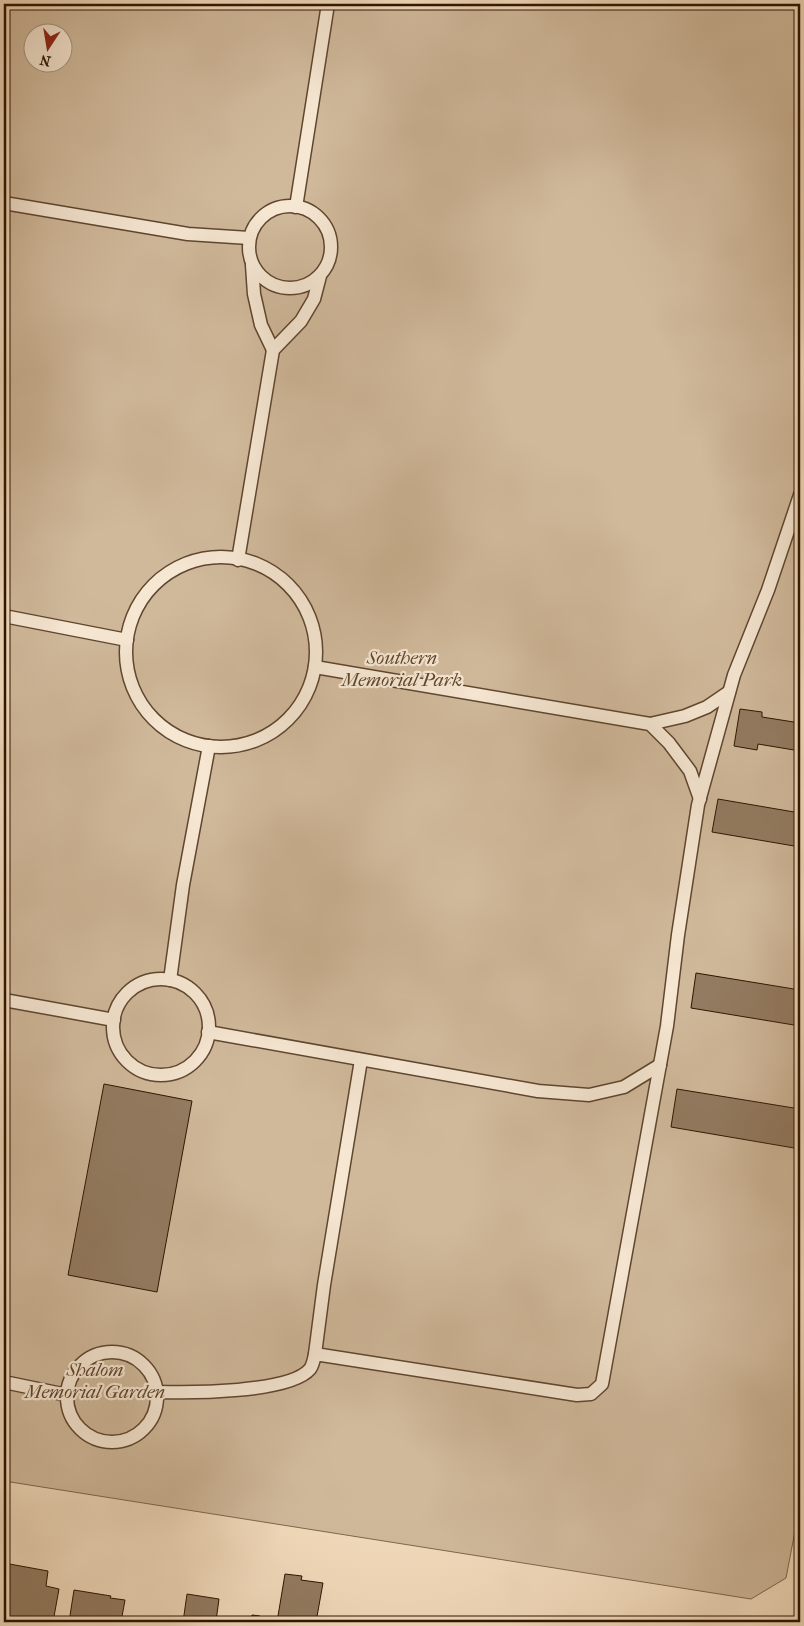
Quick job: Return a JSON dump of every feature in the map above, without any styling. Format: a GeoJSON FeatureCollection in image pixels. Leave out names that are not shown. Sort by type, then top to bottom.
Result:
{"type":"FeatureCollection","features":[{"type":"Feature","properties":{"kind":"lane"},"geometry":{"type":"LineString","coordinates":[[296,207],[328,4]]}},
{"type":"Feature","properties":{"kind":"lane"},"geometry":{"type":"LineString","coordinates":[[4,203],[188,234],[249,238]]}},
{"type":"Feature","properties":{"kind":"lane"},"geometry":{"type":"LineString","coordinates":[[238,560],[273,350],[301,322],[314,299],[320,276],[327,265],[331,252],[330,238],[325,226],[316,215],[304,208],[290,205],[276,208],[264,215],[254,225],[249,238],[254,294],[261,325],[273,350]]}},
{"type":"Feature","properties":{"kind":"lane"},"geometry":{"type":"LineString","coordinates":[[252,265],[260,276],[270,284],[283,288],[296,288],[309,284],[320,276]]}},
{"type":"Feature","properties":{"kind":"lane"},"geometry":{"type":"LineString","coordinates":[[315,1354],[578,1395],[591,1394],[602,1384],[667,1026],[678,935],[700,799],[734,675],[768,590],[800,496]]}},
{"type":"Feature","properties":{"kind":"lane"},"geometry":{"type":"LineString","coordinates":[[220,556],[250,561],[278,576],[300,598],[313,626],[317,657],[311,687],[296,712],[275,732],[249,744],[220,748],[192,744],[166,730],[145,710],[131,685],[125,657],[127,640],[128,628],[140,600],[161,577],[189,562],[220,556]]}},
{"type":"Feature","properties":{"kind":"lane"},"geometry":{"type":"LineString","coordinates":[[4,616],[127,640]]}},
{"type":"Feature","properties":{"kind":"lane"},"geometry":{"type":"LineString","coordinates":[[315,667],[650,724],[685,716],[707,707],[730,692]]}},
{"type":"Feature","properties":{"kind":"lane"},"geometry":{"type":"LineString","coordinates":[[650,724],[669,743],[690,771],[700,799]]}},
{"type":"Feature","properties":{"kind":"lane"},"geometry":{"type":"LineString","coordinates":[[170,980],[183,885],[209,746]]}},
{"type":"Feature","properties":{"kind":"lane"},"geometry":{"type":"LineString","coordinates":[[163,978],[178,982],[192,990],[202,1002],[208,1016],[208,1032],[204,1047],[196,1060],[182,1069],[167,1074],[151,1074],[136,1068],[124,1057],[115,1043],[112,1028],[114,1020],[114,1012],[122,997],[133,987],[147,980],[163,978]]}},
{"type":"Feature","properties":{"kind":"lane"},"geometry":{"type":"LineString","coordinates":[[4,1000],[114,1020]]}},
{"type":"Feature","properties":{"kind":"lane"},"geometry":{"type":"LineString","coordinates":[[208,1032],[538,1091],[589,1095],[624,1086],[660,1065]]}},
{"type":"Feature","properties":{"kind":"lane"},"geometry":{"type":"LineString","coordinates":[[157,1392],[197,1393],[246,1389],[296,1379],[311,1368],[315,1354],[361,1060]]}},
{"type":"Feature","properties":{"kind":"lane"},"geometry":{"type":"LineString","coordinates":[[103,1353],[118,1353],[132,1357],[145,1366],[153,1378],[157,1392],[157,1407],[151,1421],[142,1432],[128,1440],[114,1443],[99,1440],[85,1434],[75,1423],[68,1410],[67,1395],[70,1380],[78,1368],[90,1358],[103,1353]]}},
{"type":"Feature","properties":{"kind":"lane"},"geometry":{"type":"LineString","coordinates":[[4,1382],[67,1395]]}},
{"type":"Feature","properties":{"kind":"green space","name":"Southern Memorial Park"},"geometry":{"type":"Polygon","coordinates":[[[4,4],[800,4],[800,1505],[786,1578],[751,1599],[4,1481],[4,4]]]}},
{"type":"Feature","properties":{"kind":"building"},"geometry":{"type":"Polygon","coordinates":[[[740,709],[762,712],[762,717],[800,723],[800,751],[758,744],[757,750],[734,746],[740,709]]]}},
{"type":"Feature","properties":{"kind":"building"},"geometry":{"type":"Polygon","coordinates":[[[718,799],[800,813],[800,847],[712,832],[718,799]]]}},
{"type":"Feature","properties":{"kind":"building"},"geometry":{"type":"Polygon","coordinates":[[[696,973],[800,990],[800,1026],[691,1008],[696,973]]]}},
{"type":"Feature","properties":{"kind":"building"},"geometry":{"type":"Polygon","coordinates":[[[104,1084],[192,1101],[157,1292],[68,1275],[104,1084]]]}},
{"type":"Feature","properties":{"kind":"building"},"geometry":{"type":"Polygon","coordinates":[[[677,1089],[800,1109],[800,1149],[671,1127],[677,1089]]]}},
{"type":"Feature","properties":{"kind":"building"},"geometry":{"type":"Polygon","coordinates":[[[4,1563],[48,1571],[46,1586],[59,1589],[53,1622],[34,1622],[8,1616],[7,1622],[4,1622],[4,1563]]]}},
{"type":"Feature","properties":{"kind":"building"},"geometry":{"type":"Polygon","coordinates":[[[285,1574],[302,1576],[301,1580],[323,1583],[316,1622],[277,1622],[285,1574]]]}},
{"type":"Feature","properties":{"kind":"building"},"geometry":{"type":"Polygon","coordinates":[[[74,1590],[125,1600],[121,1622],[69,1622],[74,1590]]]}},
{"type":"Feature","properties":{"kind":"building"},"geometry":{"type":"Polygon","coordinates":[[[187,1594],[219,1599],[216,1621],[223,1622],[183,1622],[187,1594]]]}},
{"type":"Feature","properties":{"kind":"building"},"geometry":{"type":"Polygon","coordinates":[[[252,1615],[260,1616],[259,1621],[266,1622],[250,1622],[252,1615]]]}},
{"type":"Feature","properties":{"kind":"park label","name":"Shalom Memorial Garden"},"geometry":{"type":"Point","coordinates":[95,1380]}}]}
